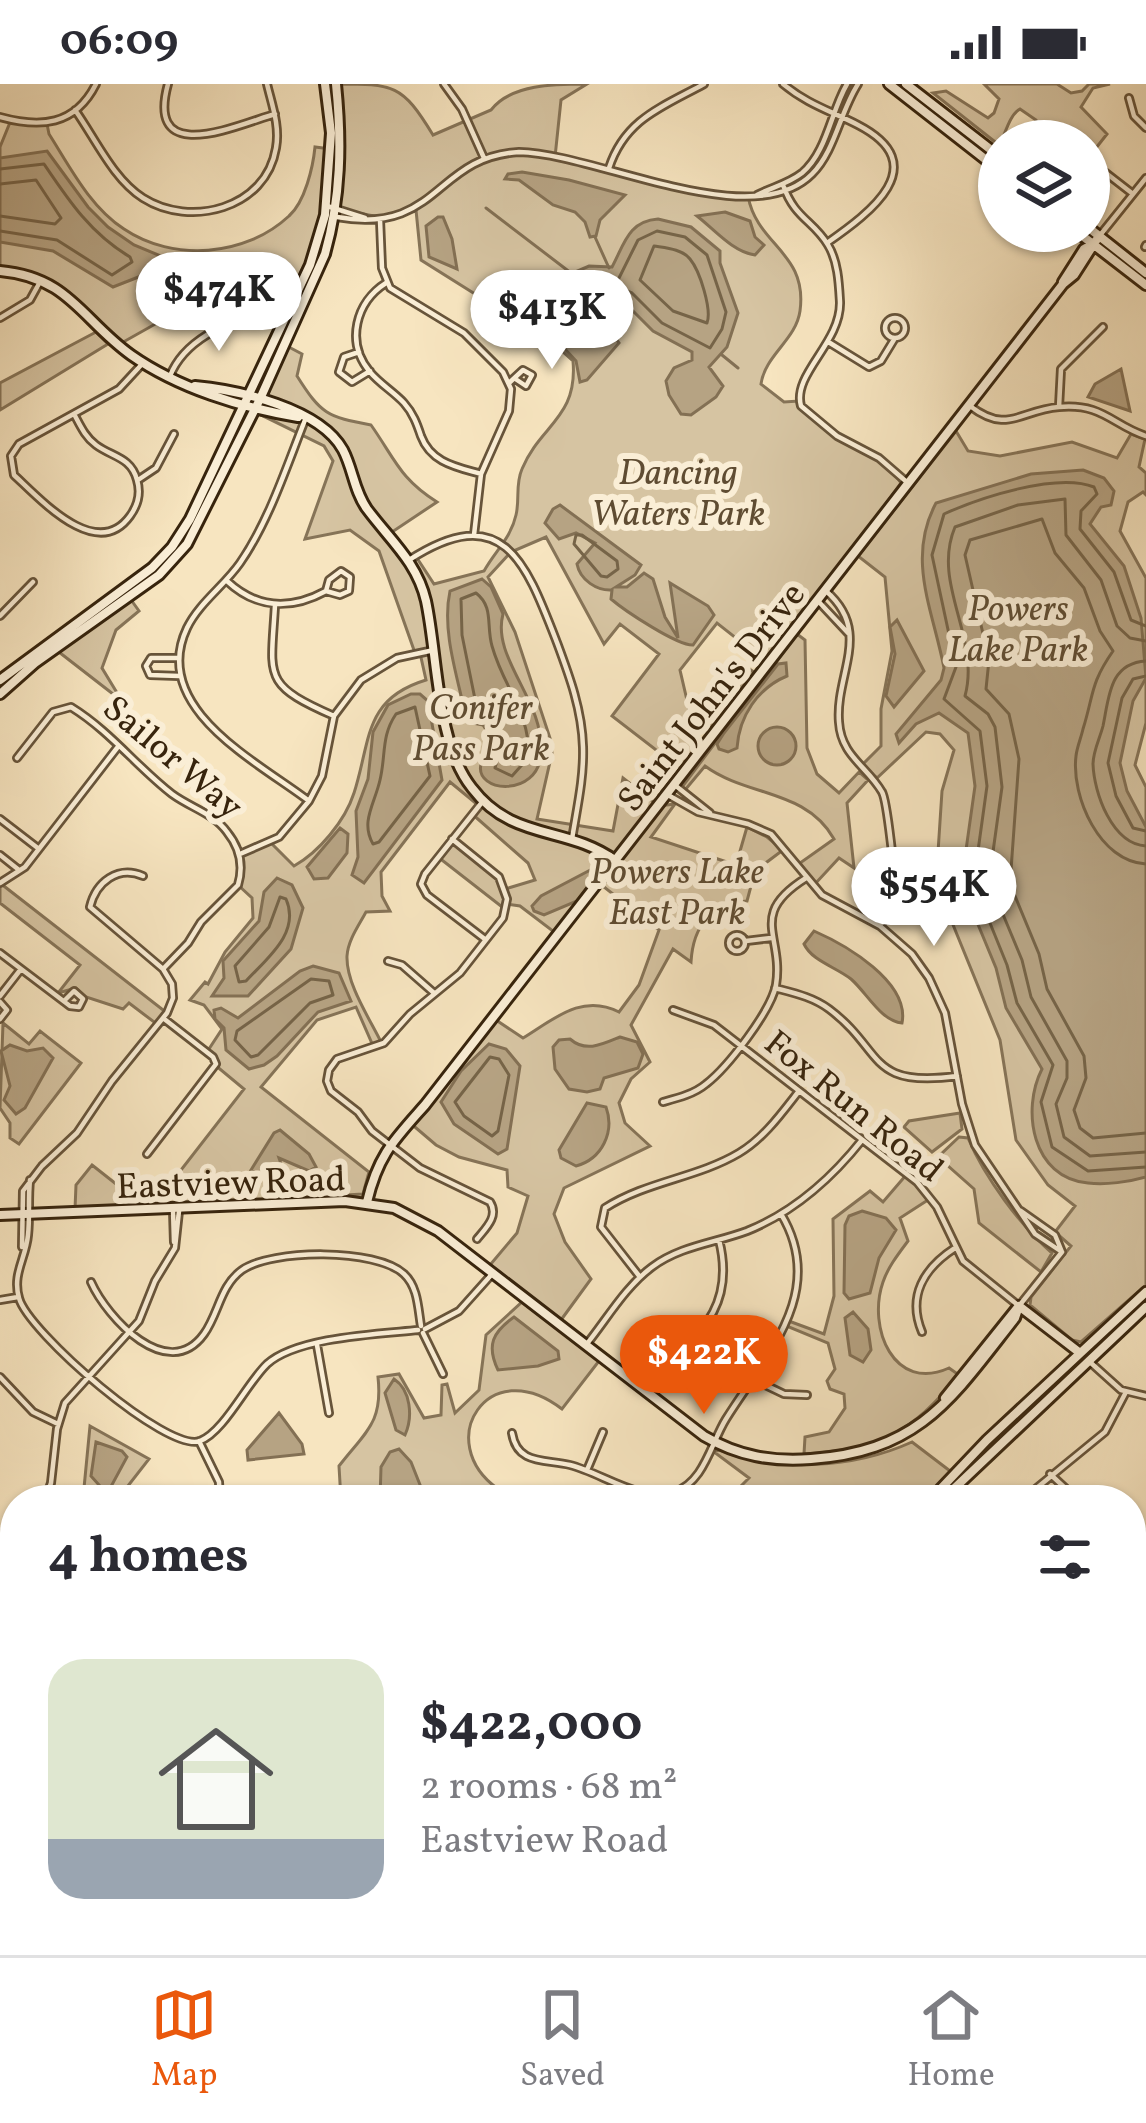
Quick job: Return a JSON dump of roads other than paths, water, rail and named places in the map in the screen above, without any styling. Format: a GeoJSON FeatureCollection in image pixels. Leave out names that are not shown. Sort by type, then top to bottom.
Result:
{"type":"FeatureCollection","features":[{"type":"Feature","properties":{"kind":"street"},"geometry":{"type":"LineString","coordinates":[[0,117],[31,125],[62,119],[96,84]]}},
{"type":"Feature","properties":{"kind":"street"},"geometry":{"type":"LineString","coordinates":[[168,84],[167,117],[186,136],[202,136],[274,114]]}},
{"type":"Feature","properties":{"kind":"street"},"geometry":{"type":"LineString","coordinates":[[75,110],[131,189],[161,208],[180,213],[216,209],[253,191],[274,156],[274,114],[267,84]]}},
{"type":"Feature","properties":{"kind":"street"},"geometry":{"type":"LineString","coordinates":[[325,84],[331,133],[331,212]]}},
{"type":"Feature","properties":{"kind":"street"},"geometry":{"type":"LineString","coordinates":[[0,694],[34,663],[146,585],[170,564],[193,533],[331,212],[342,141],[336,84]]}},
{"type":"Feature","properties":{"kind":"street"},"geometry":{"type":"LineString","coordinates":[[444,84],[462,109],[484,158]]}},
{"type":"Feature","properties":{"kind":"street"},"geometry":{"type":"LineString","coordinates":[[608,169],[632,125],[704,84]]}},
{"type":"Feature","properties":{"kind":"street"},"geometry":{"type":"LineString","coordinates":[[783,84],[806,103],[860,126],[883,143],[891,157],[890,187],[827,243]]}},
{"type":"Feature","properties":{"kind":"street"},"geometry":{"type":"LineString","coordinates":[[331,212],[380,219],[404,214],[423,206],[463,168],[484,158],[529,152],[727,196],[784,189],[802,183],[820,164],[848,84]]}},
{"type":"Feature","properties":{"kind":"street"},"geometry":{"type":"LineString","coordinates":[[836,115],[858,84]]}},
{"type":"Feature","properties":{"kind":"street"},"geometry":{"type":"LineString","coordinates":[[890,84],[978,153]]}},
{"type":"Feature","properties":{"kind":"street"},"geometry":{"type":"LineString","coordinates":[[906,84],[978,140]]}},
{"type":"Feature","properties":{"kind":"street"},"geometry":{"type":"LineString","coordinates":[[1129,98],[1134,118],[1146,128]]}},
{"type":"Feature","properties":{"kind":"street"},"geometry":{"type":"LineString","coordinates":[[1110,176],[1133,194]]}},
{"type":"Feature","properties":{"kind":"street","name":"Saint John's Drive"},"geometry":{"type":"LineString","coordinates":[[1110,223],[1146,178]]}},
{"type":"Feature","properties":{"kind":"street"},"geometry":{"type":"LineString","coordinates":[[784,189],[795,212],[827,243],[836,267],[839,301],[839,319],[830,344],[800,387],[801,406],[909,484]]}},
{"type":"Feature","properties":{"kind":"street"},"geometry":{"type":"LineString","coordinates":[[380,219],[386,283],[400,297],[456,326],[513,381],[511,404],[482,474],[474,535]]}},
{"type":"Feature","properties":{"kind":"street"},"geometry":{"type":"LineString","coordinates":[[1110,249],[1146,273]]}},
{"type":"Feature","properties":{"kind":"street","name":"Saint John's Drive"},"geometry":{"type":"LineString","coordinates":[[367,1202],[376,1168],[389,1144],[425,1105],[676,786],[1088,252]]}},
{"type":"Feature","properties":{"kind":"street"},"geometry":{"type":"LineString","coordinates":[[1109,252],[1146,285]]}},
{"type":"Feature","properties":{"kind":"street"},"geometry":{"type":"LineString","coordinates":[[0,271],[41,280],[76,301],[143,363],[195,386],[306,418],[337,441],[364,505],[409,560],[424,594],[455,759],[483,801],[521,827],[595,846],[616,861]]}},
{"type":"Feature","properties":{"kind":"street"},"geometry":{"type":"LineString","coordinates":[[0,318],[30,300],[41,280]]}},
{"type":"Feature","properties":{"kind":"street"},"geometry":{"type":"LineString","coordinates":[[386,283],[361,310],[356,330],[359,352],[370,371],[410,411],[436,458],[482,474]]}},
{"type":"Feature","properties":{"kind":"street"},"geometry":{"type":"LineString","coordinates":[[170,376],[188,347],[238,320],[260,318]]}},
{"type":"Feature","properties":{"kind":"street"},"geometry":{"type":"LineString","coordinates":[[1058,406],[1061,369],[1103,327]]}},
{"type":"Feature","properties":{"kind":"street"},"geometry":{"type":"LineString","coordinates":[[830,344],[869,367],[881,361],[895,338]]}},
{"type":"Feature","properties":{"kind":"street"},"geometry":{"type":"LineString","coordinates":[[359,352],[342,360],[341,376],[356,381],[370,371]]}},
{"type":"Feature","properties":{"kind":"street"},"geometry":{"type":"LineString","coordinates":[[74,414],[88,438],[127,462],[138,480],[138,499],[128,518],[111,532],[94,534],[79,528],[14,475],[10,461],[15,447],[124,386],[143,363]]}},
{"type":"Feature","properties":{"kind":"street"},"geometry":{"type":"LineString","coordinates":[[0,680],[163,558],[190,519],[252,402]]}},
{"type":"Feature","properties":{"kind":"street"},"geometry":{"type":"LineString","coordinates":[[970,406],[1001,421],[1058,406],[1106,412],[1146,436]]}},
{"type":"Feature","properties":{"kind":"street"},"geometry":{"type":"LineString","coordinates":[[306,418],[260,528],[227,581],[189,624],[179,658],[187,695],[201,716],[309,801]]}},
{"type":"Feature","properties":{"kind":"street"},"geometry":{"type":"LineString","coordinates":[[138,480],[154,470],[174,434]]}},
{"type":"Feature","properties":{"kind":"street"},"geometry":{"type":"LineString","coordinates":[[409,560],[446,538],[474,535],[500,543],[522,564],[572,682],[583,747],[572,839]]}},
{"type":"Feature","properties":{"kind":"street"},"geometry":{"type":"LineString","coordinates":[[227,581],[246,596],[274,605],[308,601],[326,591],[336,573],[350,577],[352,586],[346,594],[326,591]]}},
{"type":"Feature","properties":{"kind":"street"},"geometry":{"type":"LineString","coordinates":[[0,616],[32,582]]}},
{"type":"Feature","properties":{"kind":"street"},"geometry":{"type":"LineString","coordinates":[[826,591],[845,613],[848,633],[849,662],[839,729],[849,754],[880,787],[888,810],[896,889],[880,926]]}},
{"type":"Feature","properties":{"kind":"street"},"geometry":{"type":"LineString","coordinates":[[818,601],[848,633]]}},
{"type":"Feature","properties":{"kind":"street"},"geometry":{"type":"LineString","coordinates":[[274,605],[269,653],[278,679],[296,698],[334,716]]}},
{"type":"Feature","properties":{"kind":"street"},"geometry":{"type":"LineString","coordinates":[[240,854],[279,838],[309,801],[322,776],[334,716],[343,700],[369,673],[397,658],[434,650]]}},
{"type":"Feature","properties":{"kind":"street"},"geometry":{"type":"LineString","coordinates":[[179,658],[152,658],[146,666],[150,676],[181,676]]}},
{"type":"Feature","properties":{"kind":"street","name":"Sailor Way"},"geometry":{"type":"LineString","coordinates":[[17,758],[60,707],[76,710],[173,795],[218,822],[240,854],[242,872],[234,892],[201,922],[163,969]]}},
{"type":"Feature","properties":{"kind":"street"},"geometry":{"type":"LineString","coordinates":[[0,883],[20,871],[39,849],[118,746]]}},
{"type":"Feature","properties":{"kind":"street"},"geometry":{"type":"LineString","coordinates":[[676,786],[710,813]]}},
{"type":"Feature","properties":{"kind":"street"},"geometry":{"type":"LineString","coordinates":[[668,795],[687,808],[771,834],[827,899],[880,926],[912,954],[936,990],[950,1029],[975,1145],[998,1184],[1054,1235],[1062,1252]]}},
{"type":"Feature","properties":{"kind":"street"},"geometry":{"type":"LineString","coordinates":[[483,801],[424,876],[422,888],[486,940]]}},
{"type":"Feature","properties":{"kind":"street"},"geometry":{"type":"LineString","coordinates":[[0,819],[39,849]]}},
{"type":"Feature","properties":{"kind":"street"},"geometry":{"type":"LineString","coordinates":[[452,839],[493,870],[505,889],[504,914],[460,974],[384,1043],[344,1055],[328,1071],[332,1090],[389,1144],[428,1174],[490,1202],[493,1215],[478,1240]]}},
{"type":"Feature","properties":{"kind":"street"},"geometry":{"type":"LineString","coordinates":[[0,855],[20,871]]}},
{"type":"Feature","properties":{"kind":"street"},"geometry":{"type":"LineString","coordinates":[[143,876],[127,870],[111,876],[92,898],[90,908],[163,969],[173,992],[163,1018],[77,1133],[23,1191],[18,1297],[32,1322],[118,1404],[174,1438],[199,1441],[214,1430],[270,1362],[285,1353],[422,1329],[459,1311],[493,1273]]}},
{"type":"Feature","properties":{"kind":"street"},"geometry":{"type":"LineString","coordinates":[[663,1102],[704,1086],[766,1009],[776,988],[770,921],[778,901],[806,878]]}},
{"type":"Feature","properties":{"kind":"street"},"geometry":{"type":"LineString","coordinates":[[744,942],[770,938]]}},
{"type":"Feature","properties":{"kind":"street"},"geometry":{"type":"LineString","coordinates":[[0,952],[64,1001]]}},
{"type":"Feature","properties":{"kind":"street"},"geometry":{"type":"LineString","coordinates":[[388,961],[401,964],[434,993]]}},
{"type":"Feature","properties":{"kind":"street"},"geometry":{"type":"LineString","coordinates":[[0,1019],[7,1010],[0,999],[21,969]]}},
{"type":"Feature","properties":{"kind":"street"},"geometry":{"type":"LineString","coordinates":[[776,988],[827,1007],[869,1054],[900,1075],[927,1080],[957,1076]]}},
{"type":"Feature","properties":{"kind":"street","name":"Fox Run Road"},"geometry":{"type":"LineString","coordinates":[[673,1010],[708,1021],[926,1190],[970,1268],[1084,1357]]}},
{"type":"Feature","properties":{"kind":"street"},"geometry":{"type":"LineString","coordinates":[[147,1154],[216,1061],[163,1018]]}},
{"type":"Feature","properties":{"kind":"street"},"geometry":{"type":"LineString","coordinates":[[640,1277],[601,1227],[605,1208],[648,1185],[737,1154],[768,1130],[800,1091]]}},
{"type":"Feature","properties":{"kind":"street"},"geometry":{"type":"LineString","coordinates":[[586,1345],[640,1277],[674,1254],[782,1214],[818,1189],[862,1140]]}},
{"type":"Feature","properties":{"kind":"street","name":"Eastview Road"},"geometry":{"type":"LineString","coordinates":[[0,1215],[367,1202],[422,1220],[714,1442],[777,1460],[851,1455],[904,1436],[944,1402],[1019,1306]]}},
{"type":"Feature","properties":{"kind":"street"},"geometry":{"type":"LineString","coordinates":[[48,1485],[65,1403],[131,1332],[175,1248],[176,1209]]}},
{"type":"Feature","properties":{"kind":"street"},"geometry":{"type":"LineString","coordinates":[[1022,1210],[1035,1234],[1062,1252]]}},
{"type":"Feature","properties":{"kind":"street"},"geometry":{"type":"LineString","coordinates":[[684,1485],[694,1478],[755,1380],[785,1323],[799,1276],[797,1243],[782,1214]]}},
{"type":"Feature","properties":{"kind":"street"},"geometry":{"type":"LineString","coordinates":[[683,1347],[722,1296],[725,1273],[719,1240]]}},
{"type":"Feature","properties":{"kind":"street"},"geometry":{"type":"LineString","coordinates":[[922,1331],[916,1314],[920,1282],[938,1259],[955,1248]]}},
{"type":"Feature","properties":{"kind":"street"},"geometry":{"type":"LineString","coordinates":[[1019,1306],[1062,1252]]}},
{"type":"Feature","properties":{"kind":"street"},"geometry":{"type":"LineString","coordinates":[[92,1282],[98,1299],[131,1332],[154,1349],[177,1355],[201,1337],[236,1275],[267,1259],[352,1255],[383,1262],[411,1282],[422,1329],[443,1374]]}},
{"type":"Feature","properties":{"kind":"street"},"geometry":{"type":"LineString","coordinates":[[957,1485],[1146,1292]]}},
{"type":"Feature","properties":{"kind":"street"},"geometry":{"type":"LineString","coordinates":[[0,1300],[18,1297]]}},
{"type":"Feature","properties":{"kind":"street"},"geometry":{"type":"LineString","coordinates":[[946,1485],[1084,1357],[1146,1307]]}},
{"type":"Feature","properties":{"kind":"street"},"geometry":{"type":"LineString","coordinates":[[317,1345],[328,1413]]}},
{"type":"Feature","properties":{"kind":"street"},"geometry":{"type":"LineString","coordinates":[[1084,1357],[1126,1393],[1146,1396]]}},
{"type":"Feature","properties":{"kind":"street"},"geometry":{"type":"LineString","coordinates":[[0,1377],[33,1412],[58,1424]]}},
{"type":"Feature","properties":{"kind":"street"},"geometry":{"type":"LineString","coordinates":[[755,1380],[784,1394],[807,1395]]}},
{"type":"Feature","properties":{"kind":"street"},"geometry":{"type":"LineString","coordinates":[[1038,1485],[1106,1432],[1126,1393]]}},
{"type":"Feature","properties":{"kind":"street"},"geometry":{"type":"LineString","coordinates":[[587,1470],[603,1432]]}},
{"type":"Feature","properties":{"kind":"street"},"geometry":{"type":"LineString","coordinates":[[512,1433],[517,1449],[528,1458],[587,1470],[625,1485]]}},
{"type":"Feature","properties":{"kind":"street"},"geometry":{"type":"LineString","coordinates":[[199,1441],[219,1485]]}},
{"type":"Feature","properties":{"kind":"street"},"geometry":{"type":"LineString","coordinates":[[1050,1474],[1062,1485]]}},
{"type":"Feature","properties":{"kind":"water"},"geometry":{"type":"Polygon","coordinates":[[[47,151],[108,227],[134,245],[168,259],[164,267],[113,287],[53,251],[0,242],[0,158],[47,151]]]}},
{"type":"Feature","properties":{"kind":"water"},"geometry":{"type":"Polygon","coordinates":[[[522,172],[625,195],[600,220],[596,236],[590,237],[575,212],[553,205],[519,180],[505,179],[522,172]]]}},
{"type":"Feature","properties":{"kind":"water"},"geometry":{"type":"Polygon","coordinates":[[[725,212],[750,221],[755,237],[764,245],[755,255],[732,245],[697,216],[725,212]]]}},
{"type":"Feature","properties":{"kind":"water"},"geometry":{"type":"Polygon","coordinates":[[[443,217],[452,239],[457,269],[429,257],[426,226],[443,217]]]}},
{"type":"Feature","properties":{"kind":"water"},"geometry":{"type":"Polygon","coordinates":[[[658,219],[691,227],[720,251],[738,313],[727,347],[709,367],[723,386],[691,415],[681,414],[666,381],[674,368],[692,360],[692,352],[653,331],[623,301],[602,304],[573,318],[558,310],[551,297],[559,279],[589,266],[612,267],[633,229],[658,219]]]}},
{"type":"Feature","properties":{"kind":"water"},"geometry":{"type":"Polygon","coordinates":[[[604,330],[619,343],[580,382],[576,361],[564,348],[604,330]]]}},
{"type":"Feature","properties":{"kind":"water"},"geometry":{"type":"Polygon","coordinates":[[[1121,369],[1130,411],[1088,397],[1095,384],[1121,369]]]}},
{"type":"Feature","properties":{"kind":"water","name":"Powers Lake Park"},"geometry":{"type":"Polygon","coordinates":[[[1083,470],[1104,478],[1114,491],[1111,505],[1101,507],[1090,524],[1124,566],[1141,618],[1146,678],[1133,701],[1120,763],[1127,791],[1146,827],[1146,1177],[1102,1184],[1069,1178],[1054,1169],[1036,1140],[1032,1103],[1042,1069],[1006,1008],[996,968],[965,893],[975,786],[968,733],[939,713],[916,724],[899,743],[896,734],[941,680],[944,668],[922,565],[927,524],[936,503],[1031,474],[1083,470]]]}},
{"type":"Feature","properties":{"kind":"water"},"geometry":{"type":"Polygon","coordinates":[[[560,505],[641,565],[616,587],[627,587],[644,573],[653,579],[665,617],[678,638],[670,583],[708,606],[714,615],[693,645],[652,627],[611,599],[612,590],[585,580],[577,564],[595,543],[576,533],[559,539],[545,523],[560,505]]]}},
{"type":"Feature","properties":{"kind":"water"},"geometry":{"type":"Polygon","coordinates":[[[482,579],[491,587],[503,614],[504,647],[540,734],[537,768],[519,784],[507,786],[487,781],[481,774],[492,739],[483,725],[467,722],[449,640],[450,591],[482,579]]]}},
{"type":"Feature","properties":{"kind":"water"},"geometry":{"type":"Polygon","coordinates":[[[897,620],[924,671],[894,707],[886,696],[895,654],[890,627],[897,620]]]}},
{"type":"Feature","properties":{"kind":"water"},"geometry":{"type":"Polygon","coordinates":[[[786,663],[787,676],[767,688],[746,714],[737,748],[719,749],[724,733],[778,664],[786,663]]]}},
{"type":"Feature","properties":{"kind":"water"},"geometry":{"type":"Polygon","coordinates":[[[748,668],[755,673],[751,679],[709,731],[704,731],[696,722],[704,706],[724,682],[748,668]]]}},
{"type":"Feature","properties":{"kind":"water"},"geometry":{"type":"Polygon","coordinates":[[[411,694],[428,701],[442,780],[364,883],[352,875],[358,857],[356,811],[368,779],[373,732],[388,705],[411,694]]]}},
{"type":"Feature","properties":{"kind":"water"},"geometry":{"type":"Polygon","coordinates":[[[777,727],[790,733],[796,746],[790,759],[777,765],[764,759],[758,746],[764,733],[777,727]]]}},
{"type":"Feature","properties":{"kind":"water"},"geometry":{"type":"Polygon","coordinates":[[[340,828],[348,834],[347,853],[328,878],[314,879],[307,867],[340,828]]]}},
{"type":"Feature","properties":{"kind":"water"},"geometry":{"type":"Polygon","coordinates":[[[602,868],[577,901],[544,915],[534,911],[532,906],[541,896],[602,868]]]}},
{"type":"Feature","properties":{"kind":"water"},"geometry":{"type":"Polygon","coordinates":[[[277,878],[292,885],[303,908],[291,949],[248,996],[212,996],[224,978],[223,961],[259,921],[264,892],[277,878]]]}},
{"type":"Feature","properties":{"kind":"water"},"geometry":{"type":"Polygon","coordinates":[[[814,931],[858,955],[886,980],[902,1008],[902,1023],[887,1017],[851,979],[808,950],[804,944],[814,931]]]}},
{"type":"Feature","properties":{"kind":"water"},"geometry":{"type":"Polygon","coordinates":[[[313,966],[339,973],[351,1001],[318,1012],[277,1056],[249,1069],[226,1050],[224,1028],[214,1010],[221,1008],[238,1018],[313,966]]]}},
{"type":"Feature","properties":{"kind":"water"},"geometry":{"type":"Polygon","coordinates":[[[620,1037],[637,1042],[643,1054],[638,1068],[604,1078],[600,1089],[569,1089],[555,1069],[553,1047],[559,1040],[588,1046],[620,1037]]]}},
{"type":"Feature","properties":{"kind":"water"},"geometry":{"type":"Polygon","coordinates":[[[489,1044],[506,1049],[520,1066],[507,1149],[498,1154],[454,1124],[441,1102],[461,1071],[489,1044]]]}},
{"type":"Feature","properties":{"kind":"water"},"geometry":{"type":"Polygon","coordinates":[[[10,1045],[27,1051],[43,1048],[53,1058],[25,1108],[16,1114],[4,1100],[10,1086],[1,1051],[10,1045]]]}},
{"type":"Feature","properties":{"kind":"water"},"geometry":{"type":"Polygon","coordinates":[[[587,1103],[606,1107],[609,1126],[599,1151],[576,1166],[561,1158],[559,1150],[587,1103]]]}},
{"type":"Feature","properties":{"kind":"water"},"geometry":{"type":"Polygon","coordinates":[[[280,1130],[309,1154],[316,1167],[309,1171],[279,1158],[286,1178],[274,1185],[251,1170],[280,1130]]]}},
{"type":"Feature","properties":{"kind":"water"},"geometry":{"type":"Polygon","coordinates":[[[862,1211],[886,1218],[896,1230],[879,1258],[870,1293],[849,1299],[844,1293],[845,1225],[849,1216],[862,1211]]]}},
{"type":"Feature","properties":{"kind":"water"},"geometry":{"type":"Polygon","coordinates":[[[853,1312],[868,1329],[871,1350],[863,1362],[850,1355],[845,1318],[853,1312]]]}},
{"type":"Feature","properties":{"kind":"water"},"geometry":{"type":"Polygon","coordinates":[[[514,1317],[558,1351],[559,1359],[498,1370],[492,1353],[494,1340],[514,1317]]]}},
{"type":"Feature","properties":{"kind":"water"},"geometry":{"type":"Polygon","coordinates":[[[394,1379],[409,1404],[405,1435],[396,1430],[385,1393],[394,1379]]]}},
{"type":"Feature","properties":{"kind":"water"},"geometry":{"type":"Polygon","coordinates":[[[279,1413],[304,1454],[248,1460],[247,1450],[279,1413]]]}},
{"type":"Feature","properties":{"kind":"water"},"geometry":{"type":"Polygon","coordinates":[[[96,1442],[127,1457],[112,1485],[99,1485],[91,1476],[96,1442]]]}},
{"type":"Feature","properties":{"kind":"water"},"geometry":{"type":"Polygon","coordinates":[[[399,1449],[411,1462],[420,1485],[380,1485],[381,1467],[390,1452],[399,1449]]]}},
{"type":"Feature","properties":{"kind":"waterway"},"geometry":{"type":"LineString","coordinates":[[486,208],[571,273]]}},
{"type":"Feature","properties":{"kind":"waterway"},"geometry":{"type":"LineString","coordinates":[[595,237],[609,268]]}},
{"type":"Feature","properties":{"kind":"waterway"},"geometry":{"type":"LineString","coordinates":[[722,355],[738,368]]}},
{"type":"Feature","properties":{"kind":"park label","name":"Dancing Waters Park"},"geometry":{"type":"Point","coordinates":[678,492]}},
{"type":"Feature","properties":{"kind":"park label","name":"Conifer Pass Park"},"geometry":{"type":"Point","coordinates":[481,726]}},
{"type":"Feature","properties":{"kind":"park label","name":"Powers Lake East Park"},"geometry":{"type":"Point","coordinates":[677,890]}}]}
